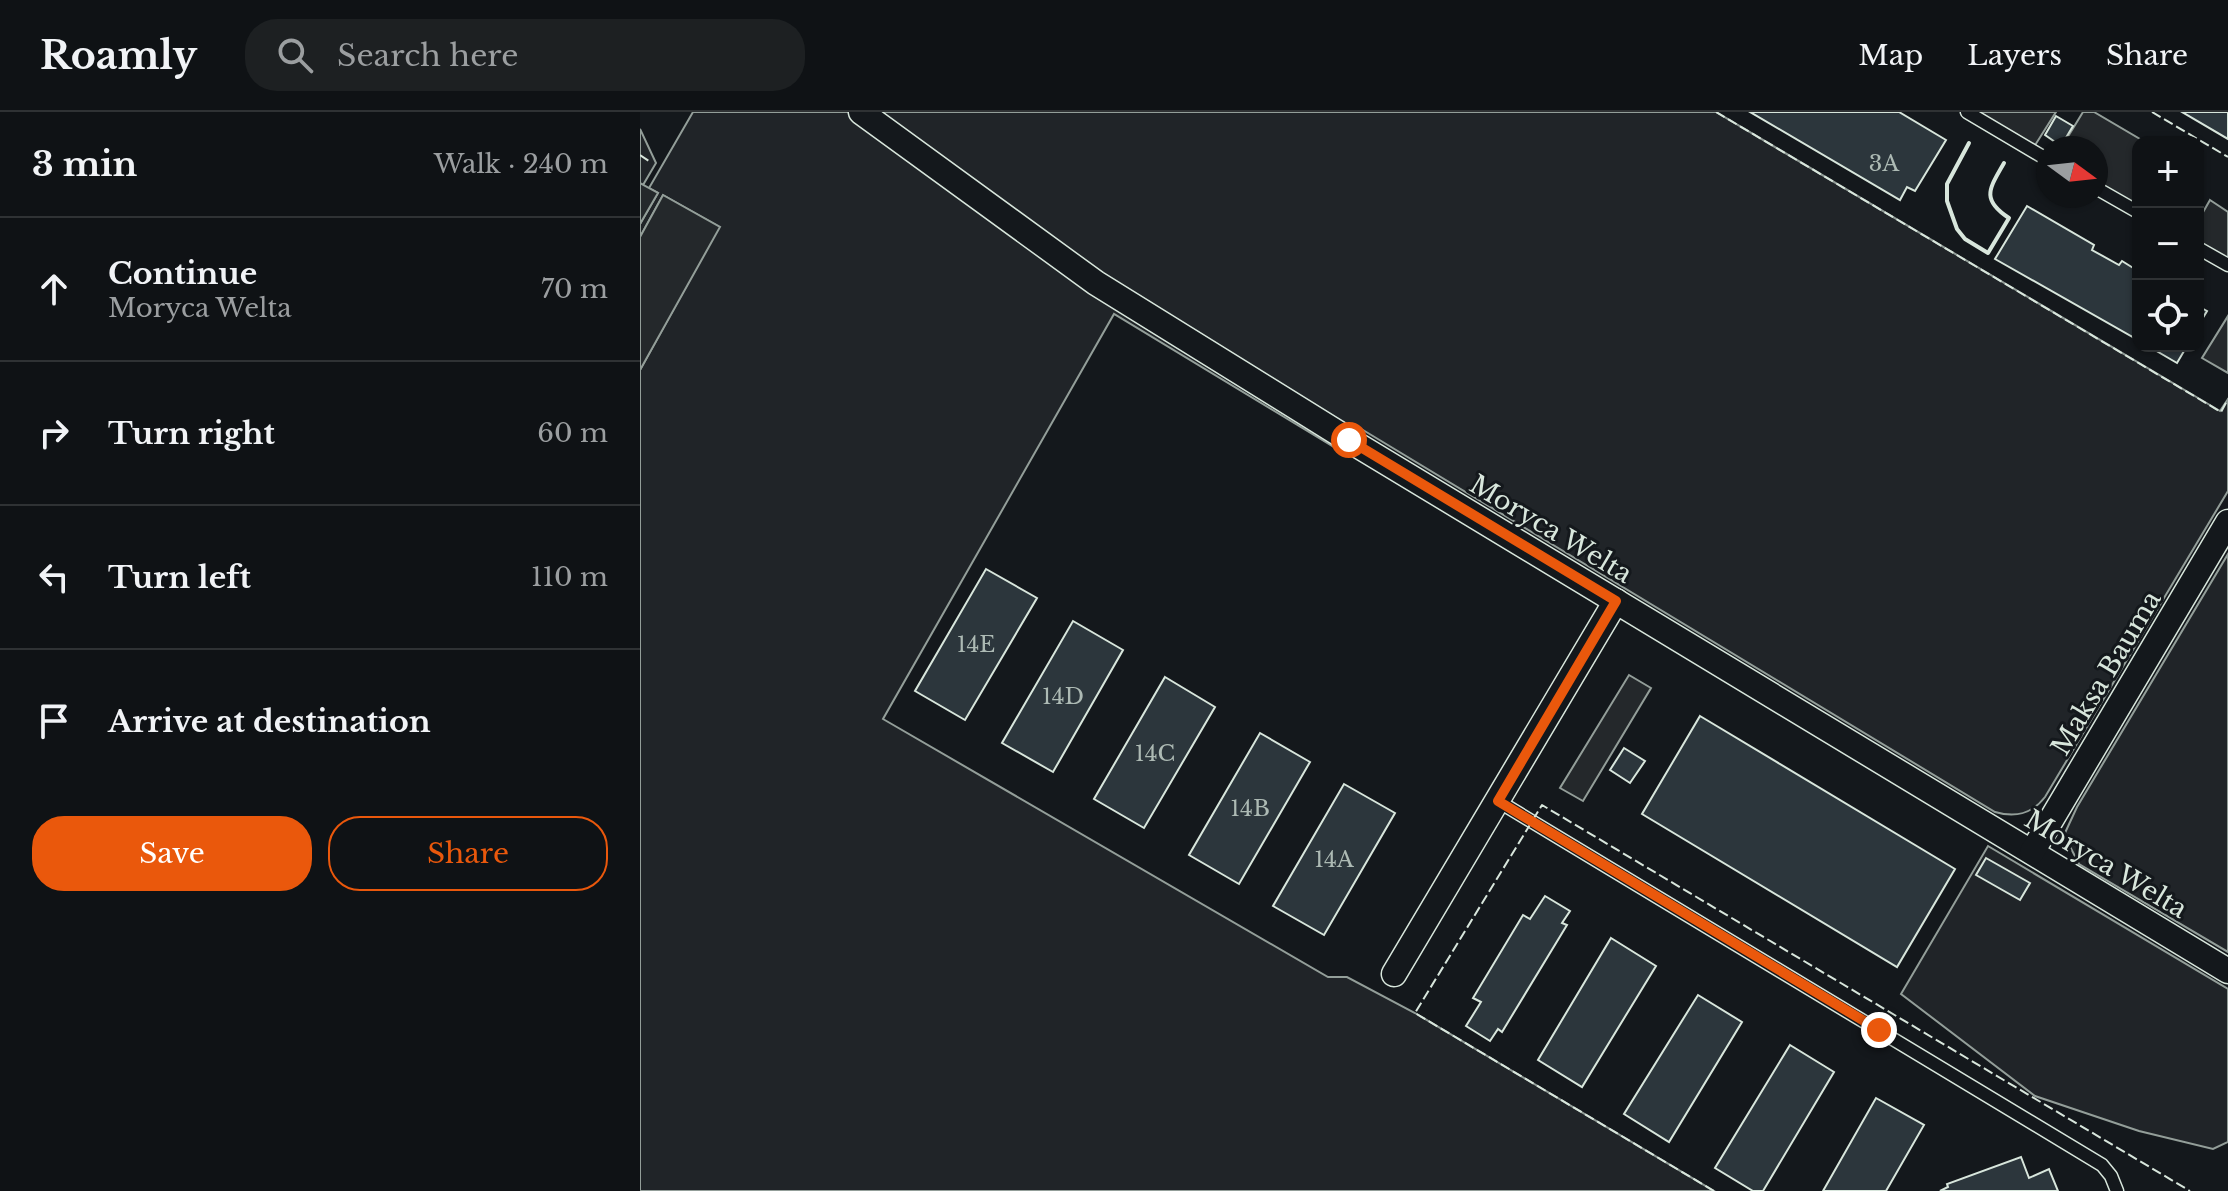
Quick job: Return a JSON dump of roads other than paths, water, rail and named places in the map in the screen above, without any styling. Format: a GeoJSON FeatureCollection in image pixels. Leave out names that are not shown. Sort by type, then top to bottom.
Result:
{"type":"FeatureCollection","features":[{"type":"Feature","properties":{"kind":"street","name":"Moryca Welta"},"geometry":{"type":"LineString","coordinates":[[861,112],[1096,283],[2228,971]]}},
{"type":"Feature","properties":{"kind":"street","name":"Maksa Bauma"},"geometry":{"type":"LineString","coordinates":[[2032,852],[2228,522]]}},
{"type":"Feature","properties":{"kind":"street"},"geometry":{"type":"LineString","coordinates":[[1394,974],[1616,601]]}},
{"type":"Feature","properties":{"kind":"lane"},"geometry":{"type":"LineString","coordinates":[[1967,112],[2036,153]]}},
{"type":"Feature","properties":{"kind":"lane"},"geometry":{"type":"LineString","coordinates":[[2108,195],[2132,209]]}},
{"type":"Feature","properties":{"kind":"lane"},"geometry":{"type":"LineString","coordinates":[[2204,251],[2228,265]]}},
{"type":"Feature","properties":{"kind":"lane"},"geometry":{"type":"LineString","coordinates":[[1498,801],[2102,1165],[2117,1191]]}}]}
